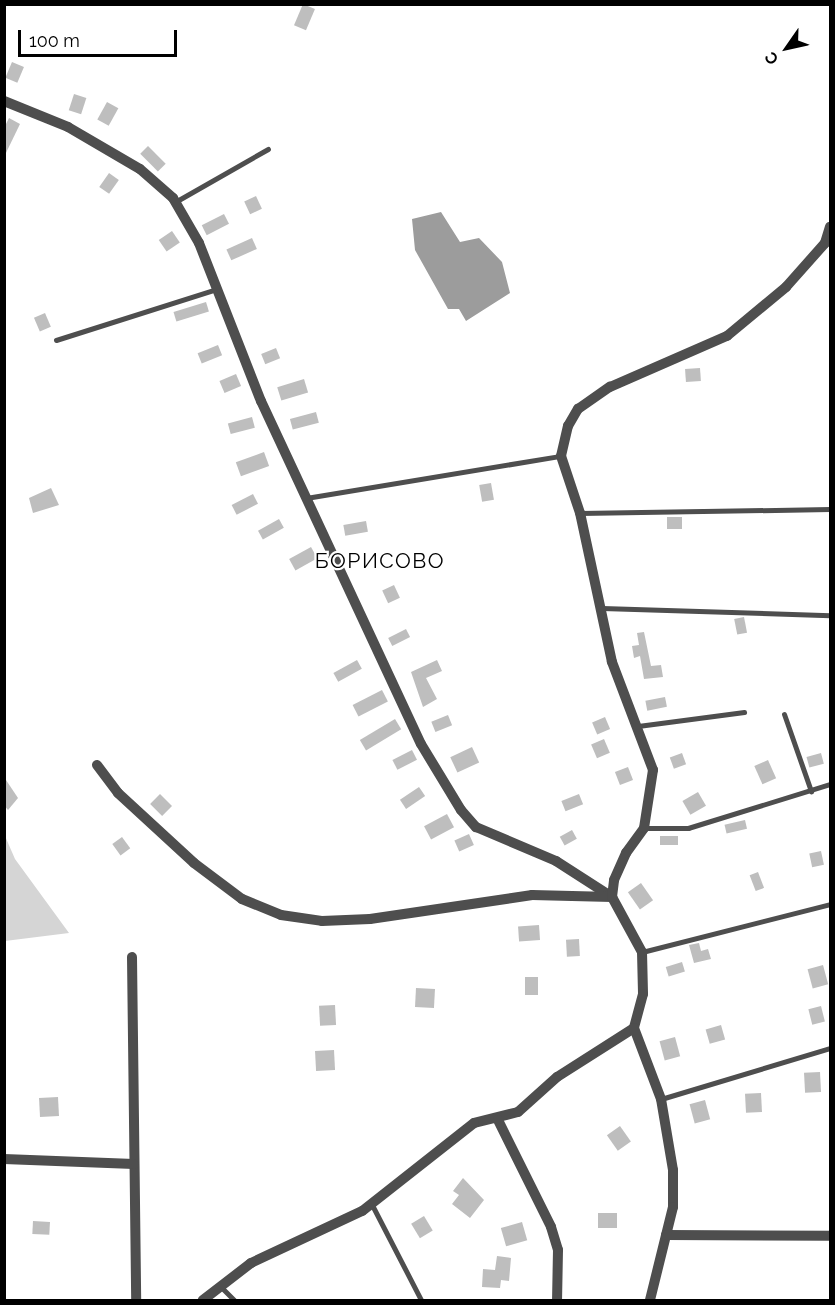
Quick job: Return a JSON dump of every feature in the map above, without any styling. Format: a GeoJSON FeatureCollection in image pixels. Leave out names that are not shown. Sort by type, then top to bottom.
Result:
{"type":"FeatureCollection","features":[{"type":"Feature","properties":{"kind":"street"},"geometry":{"type":"LineString","coordinates":[[4,101],[68,127],[131,164],[175,202],[200,243],[306,498],[421,744],[461,810],[476,827],[556,861],[612,897],[642,952],[643,994],[634,1028],[661,1098],[673,1170],[666,1235],[650,1300]]}},
{"type":"Feature","properties":{"kind":"street"},"geometry":{"type":"LineString","coordinates":[[612,897],[622,862],[644,828],[653,770],[638,726],[620,687],[580,513],[561,456],[568,426],[578,409],[610,387],[727,336],[786,287],[825,243],[831,227]]}},
{"type":"Feature","properties":{"kind":"street"},"geometry":{"type":"LineString","coordinates":[[97,765],[118,793],[194,863],[242,899],[281,915],[322,921],[370,919],[532,895],[612,897]]}},
{"type":"Feature","properties":{"kind":"street"},"geometry":{"type":"LineString","coordinates":[[132,957],[136,1300]]}},
{"type":"Feature","properties":{"kind":"street"},"geometry":{"type":"LineString","coordinates":[[203,1300],[222,1288],[251,1263],[309,1239],[371,1203],[474,1123],[498,1120],[518,1112],[558,1077],[634,1028]]}},
{"type":"Feature","properties":{"kind":"street"},"geometry":{"type":"LineString","coordinates":[[498,1120],[551,1227],[558,1250],[557,1300]]}},
{"type":"Feature","properties":{"kind":"street"},"geometry":{"type":"LineString","coordinates":[[4,1159],[134,1164]]}},
{"type":"Feature","properties":{"kind":"street"},"geometry":{"type":"LineString","coordinates":[[666,1235],[831,1236]]}},
{"type":"Feature","properties":{"kind":"lane"},"geometry":{"type":"LineString","coordinates":[[175,202],[268,149]]}},
{"type":"Feature","properties":{"kind":"lane"},"geometry":{"type":"LineString","coordinates":[[56,340],[217,288]]}},
{"type":"Feature","properties":{"kind":"lane"},"geometry":{"type":"LineString","coordinates":[[306,498],[561,456]]}},
{"type":"Feature","properties":{"kind":"lane"},"geometry":{"type":"LineString","coordinates":[[580,513],[831,509]]}},
{"type":"Feature","properties":{"kind":"lane"},"geometry":{"type":"LineString","coordinates":[[602,608],[831,615]]}},
{"type":"Feature","properties":{"kind":"lane"},"geometry":{"type":"LineString","coordinates":[[638,726],[744,712]]}},
{"type":"Feature","properties":{"kind":"lane"},"geometry":{"type":"LineString","coordinates":[[784,714],[810,791]]}},
{"type":"Feature","properties":{"kind":"lane"},"geometry":{"type":"LineString","coordinates":[[644,828],[688,828],[831,784]]}},
{"type":"Feature","properties":{"kind":"lane"},"geometry":{"type":"LineString","coordinates":[[642,952],[831,904]]}},
{"type":"Feature","properties":{"kind":"lane"},"geometry":{"type":"LineString","coordinates":[[661,1098],[831,1048]]}},
{"type":"Feature","properties":{"kind":"lane"},"geometry":{"type":"LineString","coordinates":[[371,1203],[422,1300]]}},
{"type":"Feature","properties":{"kind":"lane"},"geometry":{"type":"LineString","coordinates":[[222,1288],[234,1300]]}},
{"type":"Feature","properties":{"kind":"shaded area"},"geometry":{"type":"Polygon","coordinates":[[[441,212],[460,242],[479,238],[502,262],[510,293],[466,321],[459,309],[448,309],[415,250],[412,219],[441,212]]]}},
{"type":"Feature","properties":{"kind":"shaded area"},"geometry":{"type":"Polygon","coordinates":[[[5,836],[15,859],[69,933],[5,941],[5,836]]]}},
{"type":"Feature","properties":{"kind":"building"},"geometry":{"type":"Polygon","coordinates":[[[303,4],[315,9],[306,30],[294,25],[303,4]]]}},
{"type":"Feature","properties":{"kind":"building"},"geometry":{"type":"Polygon","coordinates":[[[12,62],[24,67],[17,83],[5,78],[12,62]]]}},
{"type":"Feature","properties":{"kind":"building"},"geometry":{"type":"Polygon","coordinates":[[[74,94],[86,98],[81,114],[69,110],[74,94]]]}},
{"type":"Feature","properties":{"kind":"building"},"geometry":{"type":"Polygon","coordinates":[[[107,102],[118,108],[109,126],[97,119],[107,102]]]}},
{"type":"Feature","properties":{"kind":"building"},"geometry":{"type":"Polygon","coordinates":[[[9,118],[20,124],[4,157],[4,128],[9,118]]]}},
{"type":"Feature","properties":{"kind":"building"},"geometry":{"type":"Polygon","coordinates":[[[148,146],[166,164],[158,171],[140,154],[148,146]]]}},
{"type":"Feature","properties":{"kind":"building"},"geometry":{"type":"Polygon","coordinates":[[[109,173],[119,180],[109,194],[99,187],[109,173]]]}},
{"type":"Feature","properties":{"kind":"building"},"geometry":{"type":"Polygon","coordinates":[[[256,196],[262,209],[250,214],[244,201],[256,196]]]}},
{"type":"Feature","properties":{"kind":"building"},"geometry":{"type":"Polygon","coordinates":[[[224,214],[229,224],[207,235],[202,225],[224,214]]]}},
{"type":"Feature","properties":{"kind":"building"},"geometry":{"type":"Polygon","coordinates":[[[172,231],[180,243],[167,252],[159,240],[172,231]]]}},
{"type":"Feature","properties":{"kind":"building"},"geometry":{"type":"Polygon","coordinates":[[[252,238],[257,249],[231,260],[226,249],[252,238]]]}},
{"type":"Feature","properties":{"kind":"building"},"geometry":{"type":"Polygon","coordinates":[[[206,302],[209,312],[176,322],[173,312],[206,302]]]}},
{"type":"Feature","properties":{"kind":"building"},"geometry":{"type":"Polygon","coordinates":[[[45,313],[51,327],[40,331],[34,318],[45,313]]]}},
{"type":"Feature","properties":{"kind":"building"},"geometry":{"type":"Polygon","coordinates":[[[218,345],[222,355],[202,363],[198,353],[218,345]]]}},
{"type":"Feature","properties":{"kind":"building"},"geometry":{"type":"Polygon","coordinates":[[[276,348],[280,358],[265,364],[261,354],[276,348]]]}},
{"type":"Feature","properties":{"kind":"building"},"geometry":{"type":"Polygon","coordinates":[[[700,368],[701,381],[686,382],[685,369],[700,368]]]}},
{"type":"Feature","properties":{"kind":"building"},"geometry":{"type":"Polygon","coordinates":[[[236,374],[241,386],[225,393],[219,381],[236,374]]]}},
{"type":"Feature","properties":{"kind":"building"},"geometry":{"type":"Polygon","coordinates":[[[304,379],[308,392],[281,401],[277,387],[304,379]]]}},
{"type":"Feature","properties":{"kind":"building"},"geometry":{"type":"Polygon","coordinates":[[[316,412],[319,423],[293,430],[290,419],[316,412]]]}},
{"type":"Feature","properties":{"kind":"building"},"geometry":{"type":"Polygon","coordinates":[[[252,417],[255,428],[231,434],[228,423],[252,417]]]}},
{"type":"Feature","properties":{"kind":"building"},"geometry":{"type":"Polygon","coordinates":[[[264,452],[269,466],[241,476],[236,462],[264,452]]]}},
{"type":"Feature","properties":{"kind":"building"},"geometry":{"type":"Polygon","coordinates":[[[491,483],[494,500],[482,502],[479,485],[491,483]]]}},
{"type":"Feature","properties":{"kind":"building"},"geometry":{"type":"Polygon","coordinates":[[[51,488],[59,505],[33,513],[29,498],[51,488]]]}},
{"type":"Feature","properties":{"kind":"building"},"geometry":{"type":"Polygon","coordinates":[[[253,494],[258,504],[237,515],[232,505],[253,494]]]}},
{"type":"Feature","properties":{"kind":"building"},"geometry":{"type":"Polygon","coordinates":[[[667,517],[682,517],[682,529],[667,529],[667,517]]]}},
{"type":"Feature","properties":{"kind":"building"},"geometry":{"type":"Polygon","coordinates":[[[279,519],[284,528],[263,539],[258,531],[279,519]]]}},
{"type":"Feature","properties":{"kind":"building"},"geometry":{"type":"Polygon","coordinates":[[[366,521],[368,532],[345,536],[343,525],[366,521]]]}},
{"type":"Feature","properties":{"kind":"building"},"geometry":{"type":"Polygon","coordinates":[[[311,547],[317,558],[295,570],[289,559],[311,547]]]}},
{"type":"Feature","properties":{"kind":"building"},"geometry":{"type":"Polygon","coordinates":[[[394,585],[400,598],[388,603],[382,590],[394,585]]]}},
{"type":"Feature","properties":{"kind":"building"},"geometry":{"type":"Polygon","coordinates":[[[744,617],[747,633],[737,635],[734,619],[744,617]]]}},
{"type":"Feature","properties":{"kind":"building"},"geometry":{"type":"Polygon","coordinates":[[[406,629],[410,637],[392,646],[388,638],[406,629]]]}},
{"type":"Feature","properties":{"kind":"building"},"geometry":{"type":"Polygon","coordinates":[[[644,632],[651,666],[661,665],[663,677],[644,679],[640,656],[634,658],[632,646],[639,645],[637,633],[644,632]]]}},
{"type":"Feature","properties":{"kind":"building"},"geometry":{"type":"Polygon","coordinates":[[[357,660],[362,669],[338,682],[333,673],[357,660]]]}},
{"type":"Feature","properties":{"kind":"building"},"geometry":{"type":"Polygon","coordinates":[[[437,660],[442,671],[426,678],[437,699],[423,707],[411,672],[437,660]]]}},
{"type":"Feature","properties":{"kind":"building"},"geometry":{"type":"Polygon","coordinates":[[[382,690],[388,702],[358,717],[353,705],[382,690]]]}},
{"type":"Feature","properties":{"kind":"building"},"geometry":{"type":"Polygon","coordinates":[[[665,697],[667,707],[647,711],[645,701],[665,697]]]}},
{"type":"Feature","properties":{"kind":"building"},"geometry":{"type":"Polygon","coordinates":[[[448,715],[452,725],[435,732],[431,722],[448,715]]]}},
{"type":"Feature","properties":{"kind":"building"},"geometry":{"type":"Polygon","coordinates":[[[605,717],[610,729],[597,734],[592,722],[605,717]]]}},
{"type":"Feature","properties":{"kind":"building"},"geometry":{"type":"Polygon","coordinates":[[[395,719],[401,729],[366,750],[360,740],[395,719]]]}},
{"type":"Feature","properties":{"kind":"building"},"geometry":{"type":"Polygon","coordinates":[[[604,739],[610,753],[597,758],[591,744],[604,739]]]}},
{"type":"Feature","properties":{"kind":"building"},"geometry":{"type":"Polygon","coordinates":[[[472,747],[479,762],[457,773],[450,757],[472,747]]]}},
{"type":"Feature","properties":{"kind":"building"},"geometry":{"type":"Polygon","coordinates":[[[412,750],[417,760],[397,770],[392,760],[412,750]]]}},
{"type":"Feature","properties":{"kind":"building"},"geometry":{"type":"Polygon","coordinates":[[[682,753],[686,764],[674,769],[670,757],[682,753]]]}},
{"type":"Feature","properties":{"kind":"building"},"geometry":{"type":"Polygon","coordinates":[[[821,753],[824,764],[809,768],[807,757],[821,753]]]}},
{"type":"Feature","properties":{"kind":"building"},"geometry":{"type":"Polygon","coordinates":[[[768,760],[776,778],[762,784],[754,766],[768,760]]]}},
{"type":"Feature","properties":{"kind":"building"},"geometry":{"type":"Polygon","coordinates":[[[628,767],[633,780],[620,785],[615,772],[628,767]]]}},
{"type":"Feature","properties":{"kind":"building"},"geometry":{"type":"Polygon","coordinates":[[[4,777],[18,798],[8,810],[4,805],[4,777]]]}},
{"type":"Feature","properties":{"kind":"building"},"geometry":{"type":"Polygon","coordinates":[[[419,787],[425,796],[406,809],[400,800],[419,787]]]}},
{"type":"Feature","properties":{"kind":"building"},"geometry":{"type":"Polygon","coordinates":[[[698,792],[706,806],[690,815],[682,801],[698,792]]]}},
{"type":"Feature","properties":{"kind":"building"},"geometry":{"type":"Polygon","coordinates":[[[160,794],[172,806],[162,816],[150,804],[160,794]]]}},
{"type":"Feature","properties":{"kind":"building"},"geometry":{"type":"Polygon","coordinates":[[[579,794],[583,804],[566,811],[561,801],[579,794]]]}},
{"type":"Feature","properties":{"kind":"building"},"geometry":{"type":"Polygon","coordinates":[[[447,814],[454,827],[431,839],[424,826],[447,814]]]}},
{"type":"Feature","properties":{"kind":"building"},"geometry":{"type":"Polygon","coordinates":[[[745,820],[747,829],[727,833],[725,825],[745,820]]]}},
{"type":"Feature","properties":{"kind":"building"},"geometry":{"type":"Polygon","coordinates":[[[572,830],[577,839],[565,846],[560,837],[572,830]]]}},
{"type":"Feature","properties":{"kind":"building"},"geometry":{"type":"Polygon","coordinates":[[[469,834],[474,845],[459,851],[454,841],[469,834]]]}},
{"type":"Feature","properties":{"kind":"building"},"geometry":{"type":"Polygon","coordinates":[[[660,836],[678,836],[678,845],[660,845],[660,836]]]}},
{"type":"Feature","properties":{"kind":"building"},"geometry":{"type":"Polygon","coordinates":[[[122,837],[130,848],[121,855],[112,844],[122,837]]]}},
{"type":"Feature","properties":{"kind":"building"},"geometry":{"type":"Polygon","coordinates":[[[821,851],[824,865],[812,867],[809,853],[821,851]]]}},
{"type":"Feature","properties":{"kind":"building"},"geometry":{"type":"Polygon","coordinates":[[[758,872],[764,888],[756,891],[750,875],[758,872]]]}},
{"type":"Feature","properties":{"kind":"building"},"geometry":{"type":"Polygon","coordinates":[[[641,883],[653,900],[640,909],[628,892],[641,883]]]}},
{"type":"Feature","properties":{"kind":"building"},"geometry":{"type":"Polygon","coordinates":[[[539,925],[540,940],[519,941],[518,926],[539,925]]]}},
{"type":"Feature","properties":{"kind":"building"},"geometry":{"type":"Polygon","coordinates":[[[579,939],[580,956],[567,957],[566,940],[579,939]]]}},
{"type":"Feature","properties":{"kind":"building"},"geometry":{"type":"Polygon","coordinates":[[[699,943],[701,951],[708,949],[711,959],[694,963],[689,945],[699,943]]]}},
{"type":"Feature","properties":{"kind":"building"},"geometry":{"type":"Polygon","coordinates":[[[682,962],[685,972],[669,977],[666,967],[682,962]]]}},
{"type":"Feature","properties":{"kind":"building"},"geometry":{"type":"Polygon","coordinates":[[[823,965],[828,984],[813,988],[808,969],[823,965]]]}},
{"type":"Feature","properties":{"kind":"building"},"geometry":{"type":"Polygon","coordinates":[[[525,977],[538,977],[538,995],[525,995],[525,977]]]}},
{"type":"Feature","properties":{"kind":"building"},"geometry":{"type":"Polygon","coordinates":[[[416,988],[435,989],[434,1008],[415,1007],[416,988]]]}},
{"type":"Feature","properties":{"kind":"building"},"geometry":{"type":"Polygon","coordinates":[[[335,1005],[336,1025],[320,1026],[319,1006],[335,1005]]]}},
{"type":"Feature","properties":{"kind":"building"},"geometry":{"type":"Polygon","coordinates":[[[821,1006],[825,1022],[812,1025],[808,1009],[821,1006]]]}},
{"type":"Feature","properties":{"kind":"building"},"geometry":{"type":"Polygon","coordinates":[[[721,1025],[725,1039],[710,1044],[706,1029],[721,1025]]]}},
{"type":"Feature","properties":{"kind":"building"},"geometry":{"type":"Polygon","coordinates":[[[675,1037],[680,1056],[665,1060],[660,1041],[675,1037]]]}},
{"type":"Feature","properties":{"kind":"building"},"geometry":{"type":"Polygon","coordinates":[[[334,1050],[335,1070],[316,1071],[315,1051],[334,1050]]]}},
{"type":"Feature","properties":{"kind":"building"},"geometry":{"type":"Polygon","coordinates":[[[820,1072],[821,1092],[805,1093],[804,1073],[820,1072]]]}},
{"type":"Feature","properties":{"kind":"building"},"geometry":{"type":"Polygon","coordinates":[[[761,1093],[762,1112],[746,1113],[745,1094],[761,1093]]]}},
{"type":"Feature","properties":{"kind":"building"},"geometry":{"type":"Polygon","coordinates":[[[58,1097],[59,1116],[40,1117],[39,1098],[58,1097]]]}},
{"type":"Feature","properties":{"kind":"building"},"geometry":{"type":"Polygon","coordinates":[[[705,1100],[710,1119],[695,1123],[690,1104],[705,1100]]]}},
{"type":"Feature","properties":{"kind":"building"},"geometry":{"type":"Polygon","coordinates":[[[620,1126],[631,1142],[618,1151],[607,1135],[620,1126]]]}},
{"type":"Feature","properties":{"kind":"building"},"geometry":{"type":"Polygon","coordinates":[[[463,1178],[484,1200],[470,1218],[452,1204],[459,1195],[453,1191],[463,1178]]]}},
{"type":"Feature","properties":{"kind":"building"},"geometry":{"type":"Polygon","coordinates":[[[598,1213],[617,1213],[617,1228],[598,1228],[598,1213]]]}},
{"type":"Feature","properties":{"kind":"building"},"geometry":{"type":"Polygon","coordinates":[[[424,1216],[433,1231],[420,1238],[411,1224],[424,1216]]]}},
{"type":"Feature","properties":{"kind":"building"},"geometry":{"type":"Polygon","coordinates":[[[33,1221],[50,1222],[49,1235],[32,1234],[33,1221]]]}},
{"type":"Feature","properties":{"kind":"building"},"geometry":{"type":"Polygon","coordinates":[[[522,1222],[527,1240],[506,1246],[501,1228],[522,1222]]]}},
{"type":"Feature","properties":{"kind":"building"},"geometry":{"type":"Polygon","coordinates":[[[497,1256],[511,1258],[509,1281],[501,1280],[500,1288],[482,1287],[483,1269],[495,1270],[497,1256]]]}},
{"type":"Feature","properties":{"kind":"district","name":"БОРИСОВО"},"geometry":{"type":"Point","coordinates":[380,561]}}]}
